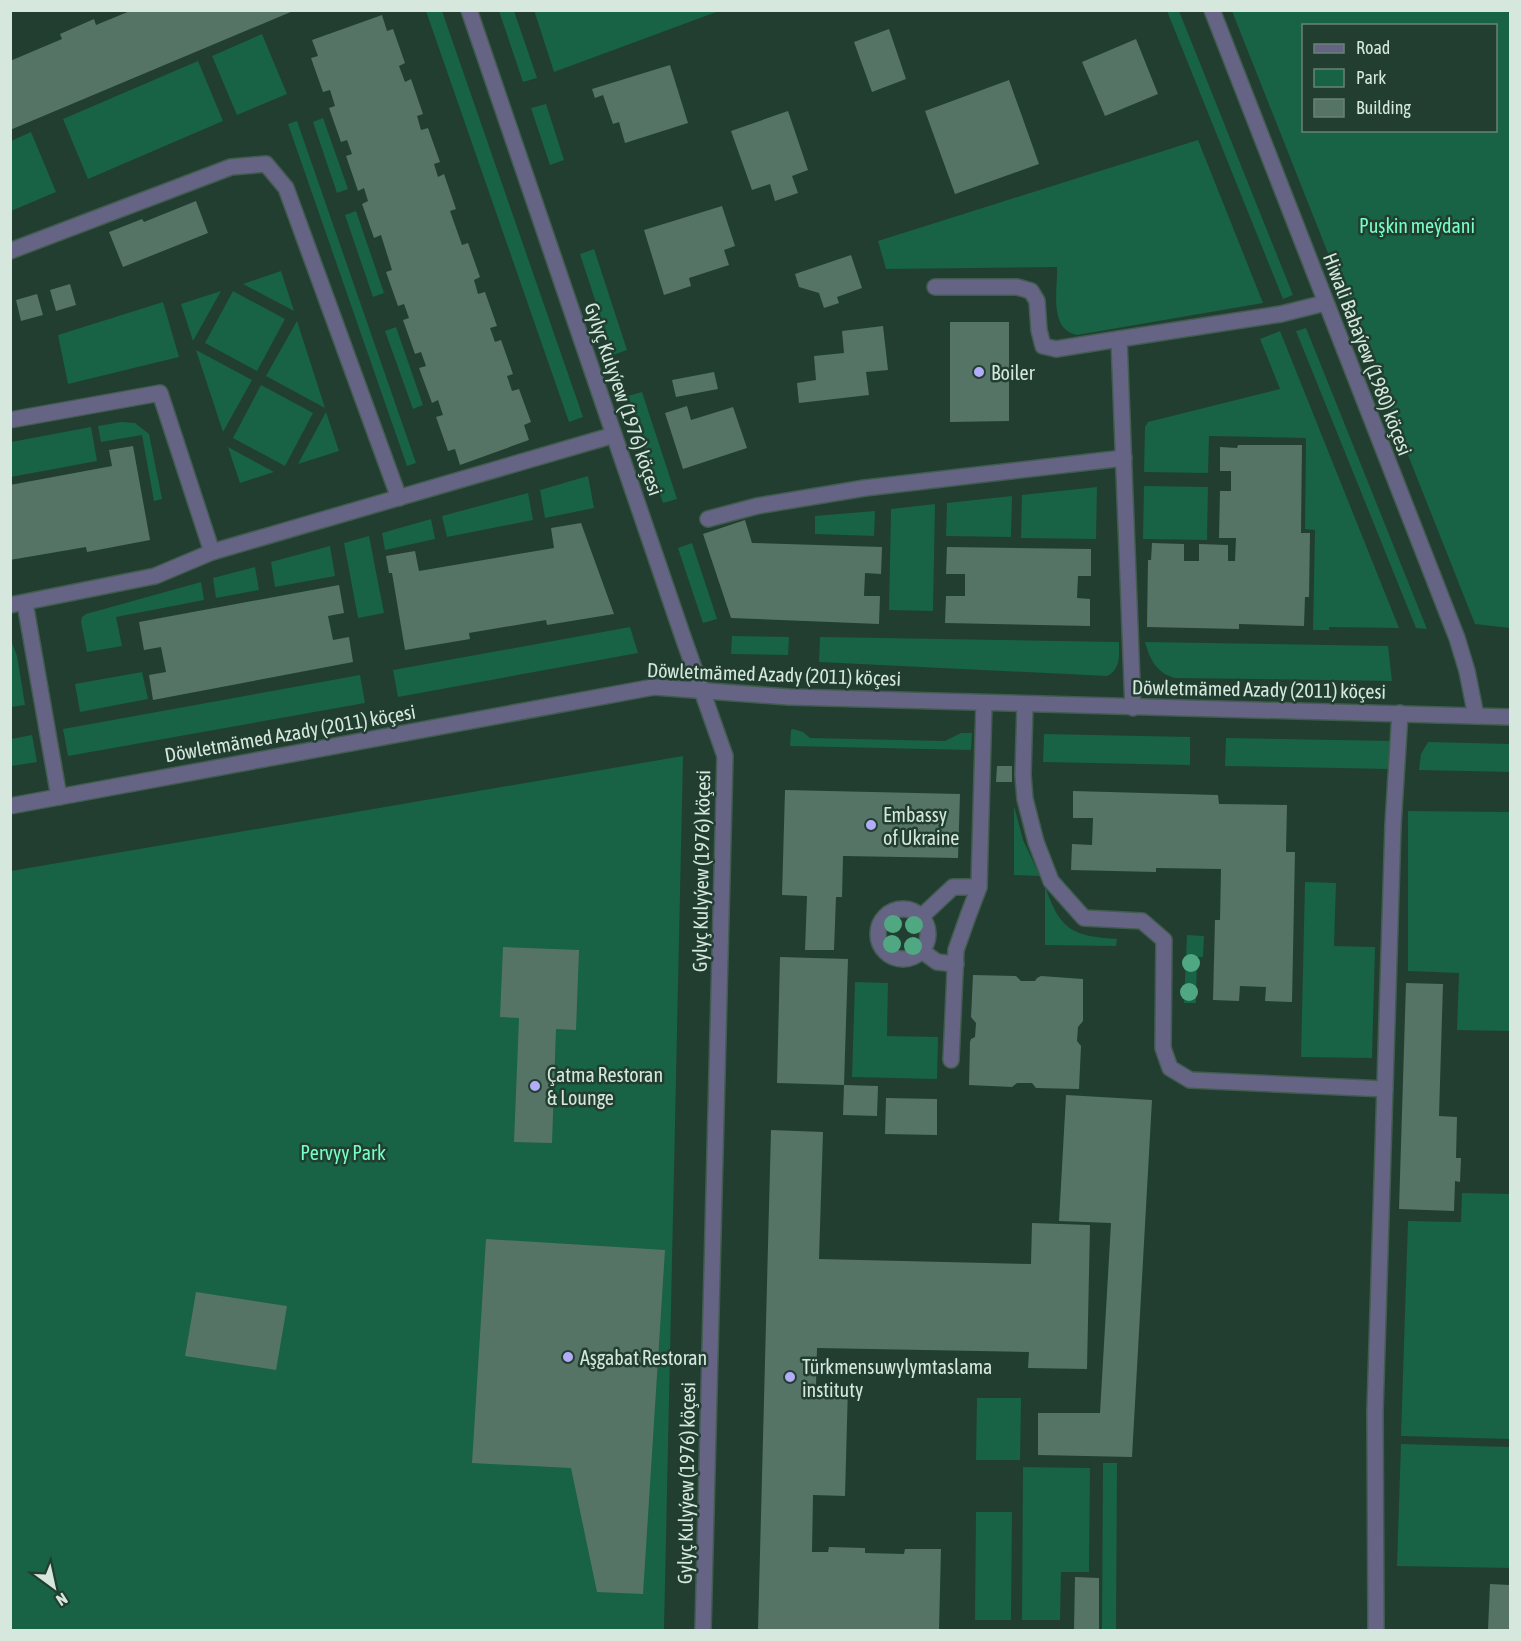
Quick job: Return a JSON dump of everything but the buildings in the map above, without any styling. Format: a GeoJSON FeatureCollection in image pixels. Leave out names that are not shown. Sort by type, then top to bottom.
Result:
{"type":"FeatureCollection","features":[{"type":"Feature","properties":{"kind":"street","name":"Gylyç Kulyýew (1976) köçesi"},"geometry":{"type":"LineString","coordinates":[[469,10],[725,756],[703,1630]]}},
{"type":"Feature","properties":{"kind":"street","name":"Hiwali Babaýew (1980) köçesi"},"geometry":{"type":"LineString","coordinates":[[1212,10],[1457,638],[1467,671],[1476,716]]}},
{"type":"Feature","properties":{"kind":"street"},"geometry":{"type":"LineString","coordinates":[[10,250],[231,167],[266,164],[286,188],[399,498]]}},
{"type":"Feature","properties":{"kind":"street"},"geometry":{"type":"LineString","coordinates":[[935,287],[1017,287],[1031,291],[1037,301],[1039,330],[1043,346],[1056,349],[1281,314],[1325,303]]}},
{"type":"Feature","properties":{"kind":"street"},"geometry":{"type":"LineString","coordinates":[[1119,339],[1133,708]]}},
{"type":"Feature","properties":{"kind":"street"},"geometry":{"type":"LineString","coordinates":[[10,420],[160,393],[213,552]]}},
{"type":"Feature","properties":{"kind":"street"},"geometry":{"type":"LineString","coordinates":[[59,797],[18,604],[155,576],[213,552],[614,435]]}},
{"type":"Feature","properties":{"kind":"street"},"geometry":{"type":"LineString","coordinates":[[708,519],[757,506],[865,488],[1124,458]]}},
{"type":"Feature","properties":{"kind":"street","name":"Döwletmämed Azady (2011) köçesi"},"geometry":{"type":"LineString","coordinates":[[10,806],[654,687],[789,697],[1510,717]]}},
{"type":"Feature","properties":{"kind":"street"},"geometry":{"type":"LineString","coordinates":[[951,1060],[957,950],[980,887],[984,703]]}},
{"type":"Feature","properties":{"kind":"street"},"geometry":{"type":"LineString","coordinates":[[1025,704],[1023,776],[1025,798],[1036,842],[1052,881],[1084,918],[1142,921],[1164,940],[1163,1048],[1170,1068],[1190,1080],[1385,1089]]}},
{"type":"Feature","properties":{"kind":"street"},"geometry":{"type":"LineString","coordinates":[[1376,1630],[1375,1411],[1393,825],[1400,713]]}},
{"type":"Feature","properties":{"kind":"street"},"geometry":{"type":"LineString","coordinates":[[921,917],[952,886],[980,887]]}},
{"type":"Feature","properties":{"kind":"street"},"geometry":{"type":"LineString","coordinates":[[903,908],[917,913],[928,931],[928,939],[922,951],[909,959],[895,959],[883,951],[877,937],[879,923],[889,913],[903,908]]}},
{"type":"Feature","properties":{"kind":"street"},"geometry":{"type":"LineString","coordinates":[[922,951],[937,963],[956,964]]}},
{"type":"Feature","properties":{"kind":"green space"},"geometry":{"type":"Polygon","coordinates":[[[534,10],[719,10],[719,11],[554,72],[534,10]]]}},
{"type":"Feature","properties":{"kind":"green space"},"geometry":{"type":"Polygon","coordinates":[[[426,11],[442,11],[583,417],[569,422],[426,11]]]}},
{"type":"Feature","properties":{"kind":"green space"},"geometry":{"type":"Polygon","coordinates":[[[499,11],[514,11],[537,78],[523,82],[499,11]]]}},
{"type":"Feature","properties":{"kind":"green space"},"geometry":{"type":"Polygon","coordinates":[[[1167,11],[1179,11],[1293,295],[1283,299],[1167,11]]]}},
{"type":"Feature","properties":{"kind":"green space","name":"Puşkin meýdani"},"geometry":{"type":"Polygon","coordinates":[[[1232,11],[1510,11],[1510,628],[1475,624],[1232,11]]]}},
{"type":"Feature","properties":{"kind":"green space"},"geometry":{"type":"Polygon","coordinates":[[[262,34],[287,94],[237,115],[212,56],[262,34]]]}},
{"type":"Feature","properties":{"kind":"green space"},"geometry":{"type":"Polygon","coordinates":[[[198,61],[223,121],[88,179],[63,119],[198,61]]]}},
{"type":"Feature","properties":{"kind":"green space"},"geometry":{"type":"Polygon","coordinates":[[[546,104],[564,160],[550,165],[531,108],[546,104]]]}},
{"type":"Feature","properties":{"kind":"green space"},"geometry":{"type":"Polygon","coordinates":[[[323,118],[348,189],[337,193],[313,122],[323,118]]]}},
{"type":"Feature","properties":{"kind":"green space"},"geometry":{"type":"Polygon","coordinates":[[[297,121],[416,463],[407,466],[288,124],[297,121]]]}},
{"type":"Feature","properties":{"kind":"green space"},"geometry":{"type":"Polygon","coordinates":[[[31,132],[56,192],[11,211],[11,141],[31,132]]]}},
{"type":"Feature","properties":{"kind":"green space"},"geometry":{"type":"Polygon","coordinates":[[[1198,140],[1263,303],[1077,335],[1068,331],[1058,317],[1057,267],[886,269],[878,241],[1198,140]]]}},
{"type":"Feature","properties":{"kind":"green space"},"geometry":{"type":"Polygon","coordinates":[[[356,211],[384,293],[373,297],[345,215],[356,211]]]}},
{"type":"Feature","properties":{"kind":"green space"},"geometry":{"type":"Polygon","coordinates":[[[594,249],[627,350],[613,355],[580,254],[594,249]]]}},
{"type":"Feature","properties":{"kind":"green space"},"geometry":{"type":"Polygon","coordinates":[[[281,271],[294,311],[243,284],[281,271]]]}},
{"type":"Feature","properties":{"kind":"green space"},"geometry":{"type":"Polygon","coordinates":[[[221,291],[193,341],[181,304],[221,291]]]}},
{"type":"Feature","properties":{"kind":"green space"},"geometry":{"type":"Polygon","coordinates":[[[233,291],[285,319],[257,371],[205,343],[233,291]]]}},
{"type":"Feature","properties":{"kind":"green space"},"geometry":{"type":"Polygon","coordinates":[[[163,302],[179,357],[68,384],[58,335],[163,302]]]}},
{"type":"Feature","properties":{"kind":"green space"},"geometry":{"type":"Polygon","coordinates":[[[297,321],[325,408],[266,376],[297,321]]]}},
{"type":"Feature","properties":{"kind":"green space"},"geometry":{"type":"Polygon","coordinates":[[[396,327],[423,405],[413,409],[385,331],[396,327]]]}},
{"type":"Feature","properties":{"kind":"green space"},"geometry":{"type":"Polygon","coordinates":[[[1306,328],[1427,629],[1416,628],[1296,331],[1306,328]]]}},
{"type":"Feature","properties":{"kind":"green space"},"geometry":{"type":"Polygon","coordinates":[[[1280,331],[1399,628],[1329,627],[1329,630],[1313,630],[1315,530],[1305,529],[1306,438],[1209,436],[1208,473],[1144,472],[1145,427],[1148,422],[1280,389],[1260,339],[1280,331]]]}},
{"type":"Feature","properties":{"kind":"green space"},"geometry":{"type":"Polygon","coordinates":[[[196,350],[252,380],[223,432],[196,350]]]}},
{"type":"Feature","properties":{"kind":"green space"},"geometry":{"type":"Polygon","coordinates":[[[261,385],[313,413],[285,466],[233,438],[261,385]]]}},
{"type":"Feature","properties":{"kind":"green space"},"geometry":{"type":"Polygon","coordinates":[[[642,392],[677,499],[663,503],[628,396],[642,392]]]}},
{"type":"Feature","properties":{"kind":"green space"},"geometry":{"type":"Polygon","coordinates":[[[326,412],[339,451],[298,464],[326,412]]]}},
{"type":"Feature","properties":{"kind":"green space"},"geometry":{"type":"Polygon","coordinates":[[[121,422],[135,423],[149,434],[162,499],[154,501],[142,435],[101,442],[98,426],[121,422]]]}},
{"type":"Feature","properties":{"kind":"green space"},"geometry":{"type":"Polygon","coordinates":[[[91,427],[97,461],[11,477],[11,442],[91,427]]]}},
{"type":"Feature","properties":{"kind":"green space"},"geometry":{"type":"Polygon","coordinates":[[[228,447],[274,472],[240,483],[228,447]]]}},
{"type":"Feature","properties":{"kind":"green space"},"geometry":{"type":"Polygon","coordinates":[[[588,476],[594,508],[545,518],[540,490],[588,476]]]}},
{"type":"Feature","properties":{"kind":"green space"},"geometry":{"type":"Polygon","coordinates":[[[1144,486],[1208,487],[1207,540],[1143,539],[1144,486]]]}},
{"type":"Feature","properties":{"kind":"green space"},"geometry":{"type":"Polygon","coordinates":[[[1097,487],[1096,539],[1021,538],[1022,495],[1097,487]]]}},
{"type":"Feature","properties":{"kind":"green space"},"geometry":{"type":"Polygon","coordinates":[[[528,493],[533,520],[447,537],[442,516],[528,493]]]}},
{"type":"Feature","properties":{"kind":"green space"},"geometry":{"type":"Polygon","coordinates":[[[1012,496],[1011,537],[946,536],[947,503],[1012,496]]]}},
{"type":"Feature","properties":{"kind":"green space"},"geometry":{"type":"Polygon","coordinates":[[[935,504],[933,611],[889,610],[891,509],[935,504]]]}},
{"type":"Feature","properties":{"kind":"green space"},"geometry":{"type":"Polygon","coordinates":[[[875,511],[874,536],[815,534],[815,516],[875,511]]]}},
{"type":"Feature","properties":{"kind":"green space"},"geometry":{"type":"Polygon","coordinates":[[[431,519],[435,539],[385,550],[382,533],[431,519]]]}},
{"type":"Feature","properties":{"kind":"green space"},"geometry":{"type":"Polygon","coordinates":[[[369,536],[384,613],[358,618],[344,543],[369,536]]]}},
{"type":"Feature","properties":{"kind":"green space"},"geometry":{"type":"Polygon","coordinates":[[[692,543],[717,619],[703,623],[678,548],[692,543]]]}},
{"type":"Feature","properties":{"kind":"green space"},"geometry":{"type":"Polygon","coordinates":[[[330,546],[335,576],[275,587],[271,562],[330,546]]]}},
{"type":"Feature","properties":{"kind":"green space"},"geometry":{"type":"Polygon","coordinates":[[[255,567],[259,590],[216,598],[213,578],[255,567]]]}},
{"type":"Feature","properties":{"kind":"green space"},"geometry":{"type":"Polygon","coordinates":[[[201,582],[204,600],[116,617],[122,646],[87,652],[81,622],[82,617],[86,614],[201,582]]]}},
{"type":"Feature","properties":{"kind":"green space"},"geometry":{"type":"Polygon","coordinates":[[[630,627],[638,653],[398,697],[393,670],[630,627]]]}},
{"type":"Feature","properties":{"kind":"green space"},"geometry":{"type":"Polygon","coordinates":[[[732,636],[789,637],[788,655],[731,654],[732,636]]]}},
{"type":"Feature","properties":{"kind":"green space"},"geometry":{"type":"Polygon","coordinates":[[[820,637],[1119,642],[1119,657],[1115,670],[1107,676],[819,662],[820,637]]]}},
{"type":"Feature","properties":{"kind":"green space"},"geometry":{"type":"Polygon","coordinates":[[[11,640],[17,656],[25,705],[11,707],[11,640]]]}},
{"type":"Feature","properties":{"kind":"green space"},"geometry":{"type":"Polygon","coordinates":[[[1145,642],[1388,646],[1392,681],[1176,678],[1159,670],[1149,655],[1145,642]]]}},
{"type":"Feature","properties":{"kind":"green space"},"geometry":{"type":"Polygon","coordinates":[[[142,672],[148,699],[80,712],[75,684],[142,672]]]}},
{"type":"Feature","properties":{"kind":"green space"},"geometry":{"type":"Polygon","coordinates":[[[360,675],[365,703],[68,756],[63,729],[360,675]]]}},
{"type":"Feature","properties":{"kind":"green space"},"geometry":{"type":"Polygon","coordinates":[[[793,729],[803,732],[810,738],[945,741],[961,733],[972,733],[971,750],[790,746],[793,729]]]}},
{"type":"Feature","properties":{"kind":"green space"},"geometry":{"type":"Polygon","coordinates":[[[1044,734],[1190,737],[1190,765],[1043,762],[1044,734]]]}},
{"type":"Feature","properties":{"kind":"green space"},"geometry":{"type":"Polygon","coordinates":[[[32,735],[37,762],[11,766],[11,739],[32,735]]]}},
{"type":"Feature","properties":{"kind":"green space"},"geometry":{"type":"Polygon","coordinates":[[[1226,738],[1391,741],[1390,769],[1225,766],[1226,738]]]}},
{"type":"Feature","properties":{"kind":"green space"},"geometry":{"type":"Polygon","coordinates":[[[1428,742],[1510,744],[1510,772],[1419,770],[1421,754],[1428,742]]]}},
{"type":"Feature","properties":{"kind":"green space","name":"Pervyy Park"},"geometry":{"type":"Polygon","coordinates":[[[683,756],[664,1630],[11,1630],[11,871],[683,756]]]}},
{"type":"Feature","properties":{"kind":"green space"},"geometry":{"type":"Polygon","coordinates":[[[1014,806],[1023,840],[1040,876],[1014,875],[1014,806]]]}},
{"type":"Feature","properties":{"kind":"green space"},"geometry":{"type":"Polygon","coordinates":[[[1408,811],[1510,812],[1510,1031],[1457,1030],[1459,973],[1408,971],[1408,811]]]}},
{"type":"Feature","properties":{"kind":"green space"},"geometry":{"type":"Polygon","coordinates":[[[1305,882],[1336,883],[1334,946],[1375,947],[1372,1058],[1301,1057],[1305,882]]]}},
{"type":"Feature","properties":{"kind":"green space"},"geometry":{"type":"Polygon","coordinates":[[[1045,886],[1056,912],[1070,928],[1089,936],[1117,939],[1116,946],[1045,945],[1045,886]]]}},
{"type":"Feature","properties":{"kind":"green space"},"geometry":{"type":"Polygon","coordinates":[[[1187,935],[1204,936],[1203,957],[1197,957],[1196,1003],[1184,1003],[1187,935]]]}},
{"type":"Feature","properties":{"kind":"green space"},"geometry":{"type":"Polygon","coordinates":[[[855,982],[888,983],[887,1036],[938,1037],[937,1079],[852,1077],[855,982]]]}},
{"type":"Feature","properties":{"kind":"green space"},"geometry":{"type":"Polygon","coordinates":[[[1462,1193],[1510,1194],[1510,1439],[1401,1436],[1408,1221],[1461,1222],[1462,1193]]]}},
{"type":"Feature","properties":{"kind":"green space"},"geometry":{"type":"Polygon","coordinates":[[[977,1398],[1021,1398],[1020,1460],[976,1460],[977,1398]]]}},
{"type":"Feature","properties":{"kind":"green space"},"geometry":{"type":"Polygon","coordinates":[[[1401,1444],[1510,1447],[1510,1568],[1397,1566],[1401,1444]]]}},
{"type":"Feature","properties":{"kind":"green space"},"geometry":{"type":"Polygon","coordinates":[[[1103,1463],[1117,1463],[1116,1630],[1102,1630],[1103,1463]]]}},
{"type":"Feature","properties":{"kind":"green space"},"geometry":{"type":"Polygon","coordinates":[[[1023,1467],[1090,1468],[1089,1572],[1061,1572],[1060,1620],[1022,1620],[1023,1467]]]}},
{"type":"Feature","properties":{"kind":"green space"},"geometry":{"type":"Polygon","coordinates":[[[976,1512],[1012,1512],[1011,1620],[975,1620],[976,1512]]]}},
{"type":"Feature","properties":{"kind":"place","name":"Boiler"},"geometry":{"type":"Point","coordinates":[979,372]}},
{"type":"Feature","properties":{"kind":"place","name":"Embassy of Ukraine"},"geometry":{"type":"Point","coordinates":[871,825]}},
{"type":"Feature","properties":{"kind":"place","name":"Çatma Restoran & Lounge"},"geometry":{"type":"Point","coordinates":[535,1086]}},
{"type":"Feature","properties":{"kind":"place","name":"Aşgabat Restoran"},"geometry":{"type":"Point","coordinates":[568,1357]}},
{"type":"Feature","properties":{"kind":"place","name":"Türkmensuwylymtaslama instituty"},"geometry":{"type":"Point","coordinates":[790,1377]}}]}
